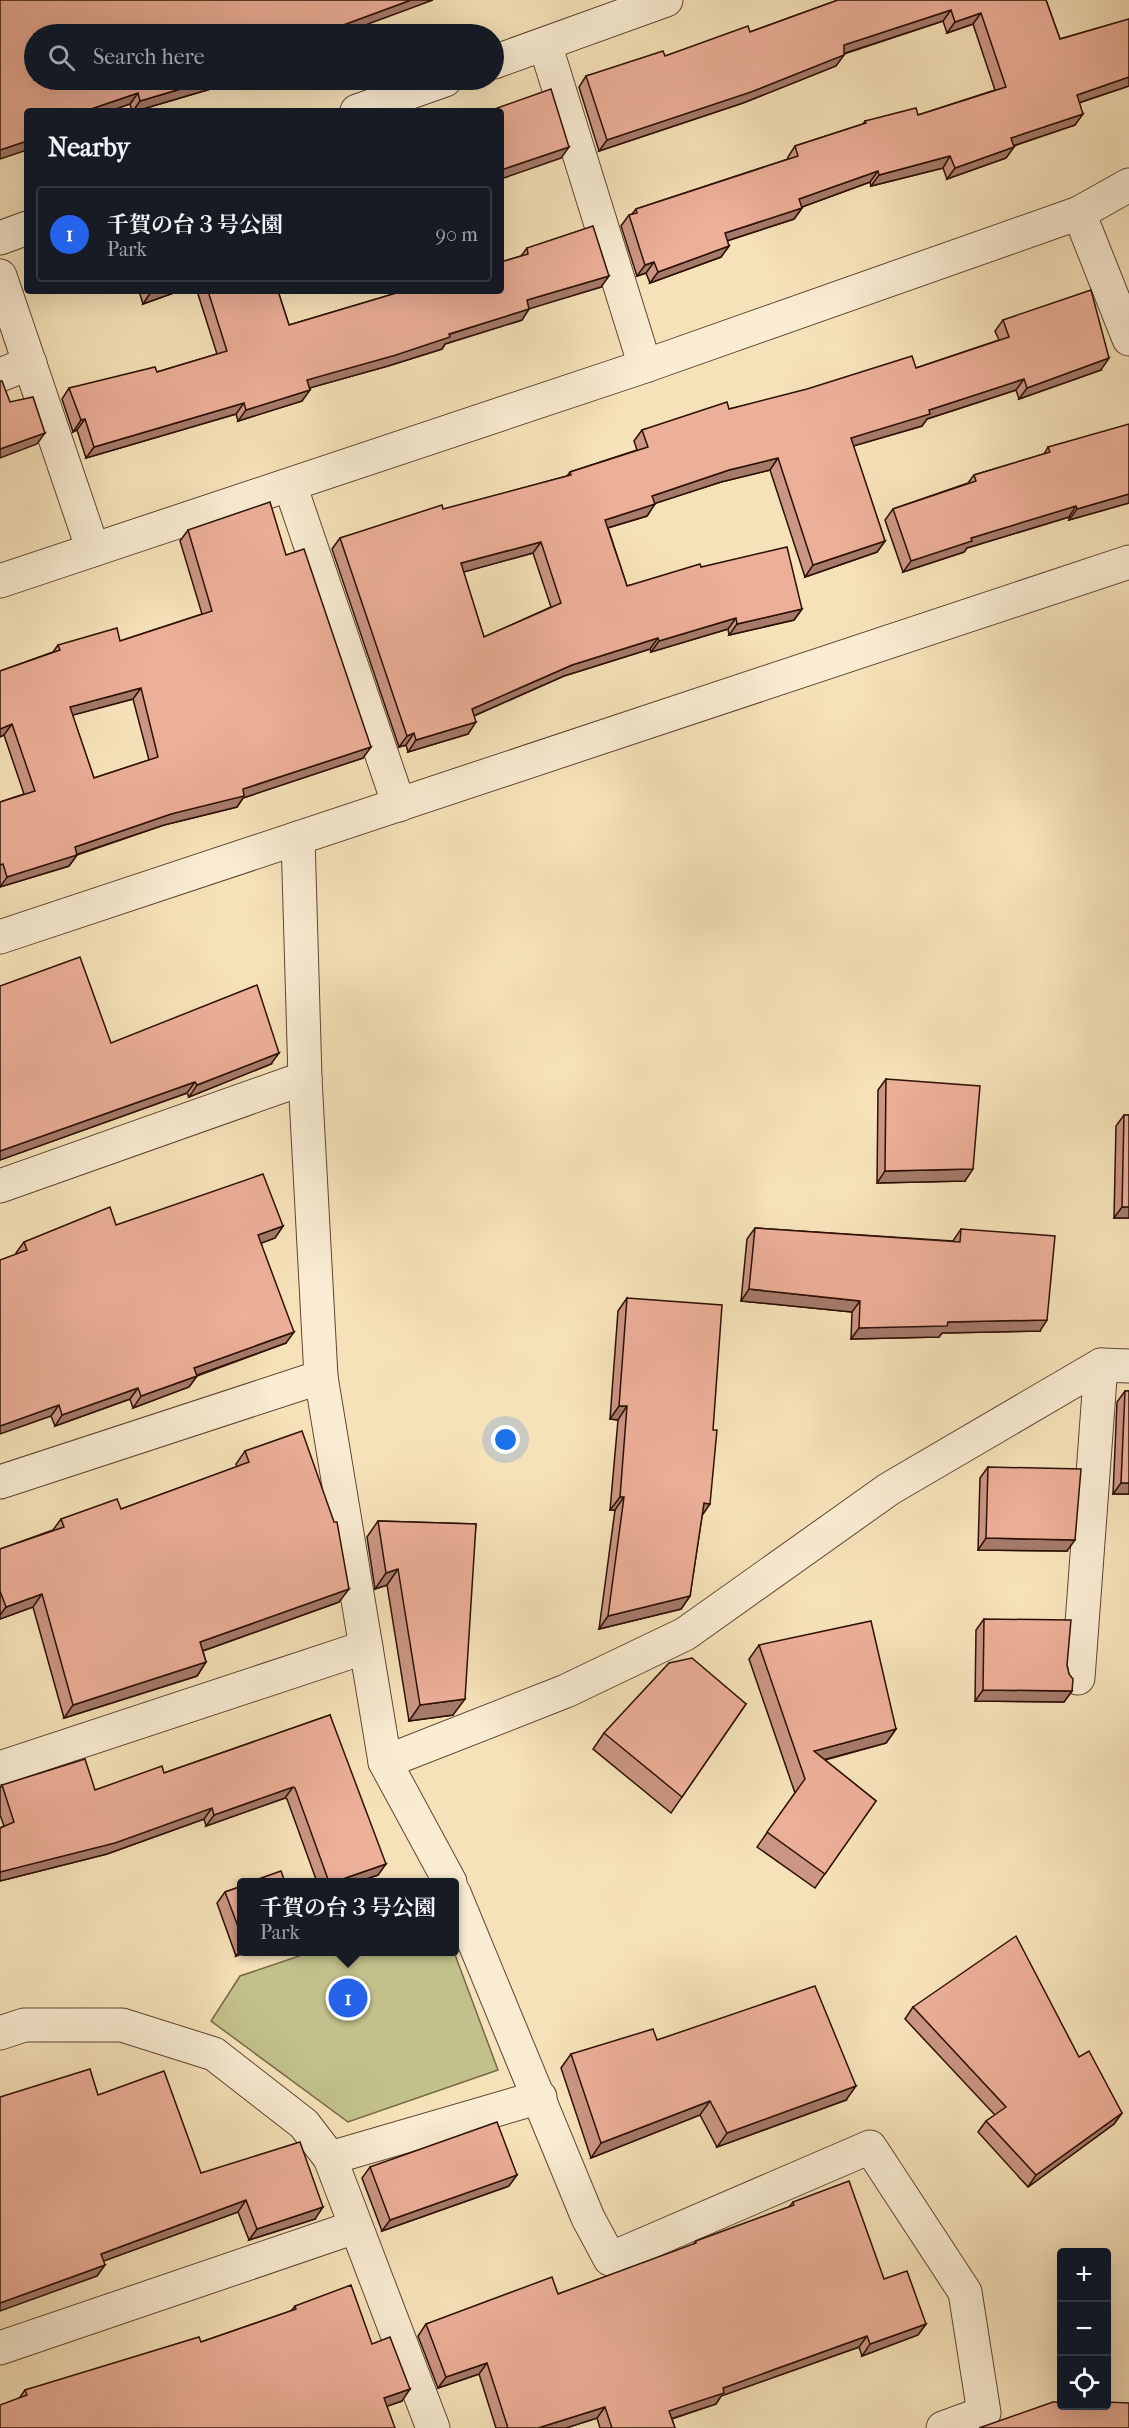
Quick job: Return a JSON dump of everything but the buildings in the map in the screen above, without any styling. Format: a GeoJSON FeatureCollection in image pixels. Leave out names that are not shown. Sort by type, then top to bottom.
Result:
{"type":"FeatureCollection","features":[{"type":"Feature","properties":{"kind":"street"},"geometry":{"type":"LineString","coordinates":[[504,58],[666,0]]}},
{"type":"Feature","properties":{"kind":"street"},"geometry":{"type":"LineString","coordinates":[[545,44],[645,366]]}},
{"type":"Feature","properties":{"kind":"street"},"geometry":{"type":"LineString","coordinates":[[366,108],[417,90]]}},
{"type":"Feature","properties":{"kind":"street"},"geometry":{"type":"LineString","coordinates":[[0,581],[645,366],[1079,213],[1129,185]]}},
{"type":"Feature","properties":{"kind":"street"},"geometry":{"type":"LineString","coordinates":[[1079,213],[1129,339]]}},
{"type":"Feature","properties":{"kind":"street"},"geometry":{"type":"LineString","coordinates":[[0,238],[24,229]]}},
{"type":"Feature","properties":{"kind":"street"},"geometry":{"type":"LineString","coordinates":[[0,276],[15,369],[93,550]]}},
{"type":"Feature","properties":{"kind":"street"},"geometry":{"type":"LineString","coordinates":[[290,484],[399,805]]}},
{"type":"Feature","properties":{"kind":"street"},"geometry":{"type":"LineString","coordinates":[[0,937],[1129,562]]}},
{"type":"Feature","properties":{"kind":"street"},"geometry":{"type":"LineString","coordinates":[[298,838],[305,1078],[321,1377],[386,1762],[448,1878]]}},
{"type":"Feature","properties":{"kind":"street"},"geometry":{"type":"LineString","coordinates":[[0,1186],[305,1078]]}},
{"type":"Feature","properties":{"kind":"street"},"geometry":{"type":"LineString","coordinates":[[1078,1678],[1115,1365]]}},
{"type":"Feature","properties":{"kind":"street"},"geometry":{"type":"LineString","coordinates":[[386,1762],[566,1691],[685,1634],[889,1489],[1115,1365]]}},
{"type":"Feature","properties":{"kind":"street"},"geometry":{"type":"LineString","coordinates":[[0,1482],[321,1377]]}},
{"type":"Feature","properties":{"kind":"street"},"geometry":{"type":"LineString","coordinates":[[0,1768],[366,1647]]}},
{"type":"Feature","properties":{"kind":"street"},"geometry":{"type":"LineString","coordinates":[[459,1905],[588,2218],[610,2259],[870,2147],[965,2292],[984,2414],[944,2428]]}},
{"type":"Feature","properties":{"kind":"street"},"geometry":{"type":"LineString","coordinates":[[0,2033],[24,2025],[122,2025],[214,2054],[304,2124],[330,2158],[433,2428]]}},
{"type":"Feature","properties":{"kind":"street"},"geometry":{"type":"LineString","coordinates":[[330,2158],[540,2097]]}},
{"type":"Feature","properties":{"kind":"street"},"geometry":{"type":"LineString","coordinates":[[0,2348],[355,2227]]}},
{"type":"Feature","properties":{"kind":"shaded area"},"geometry":{"type":"Polygon","coordinates":[[[299,1956],[455,1956],[498,2070],[348,2122],[211,2021],[240,1976],[299,1956]]]}},
{"type":"Feature","properties":{"kind":"place","name":"千賀の台３号公園"},"geometry":{"type":"Point","coordinates":[348,1998]}}]}
